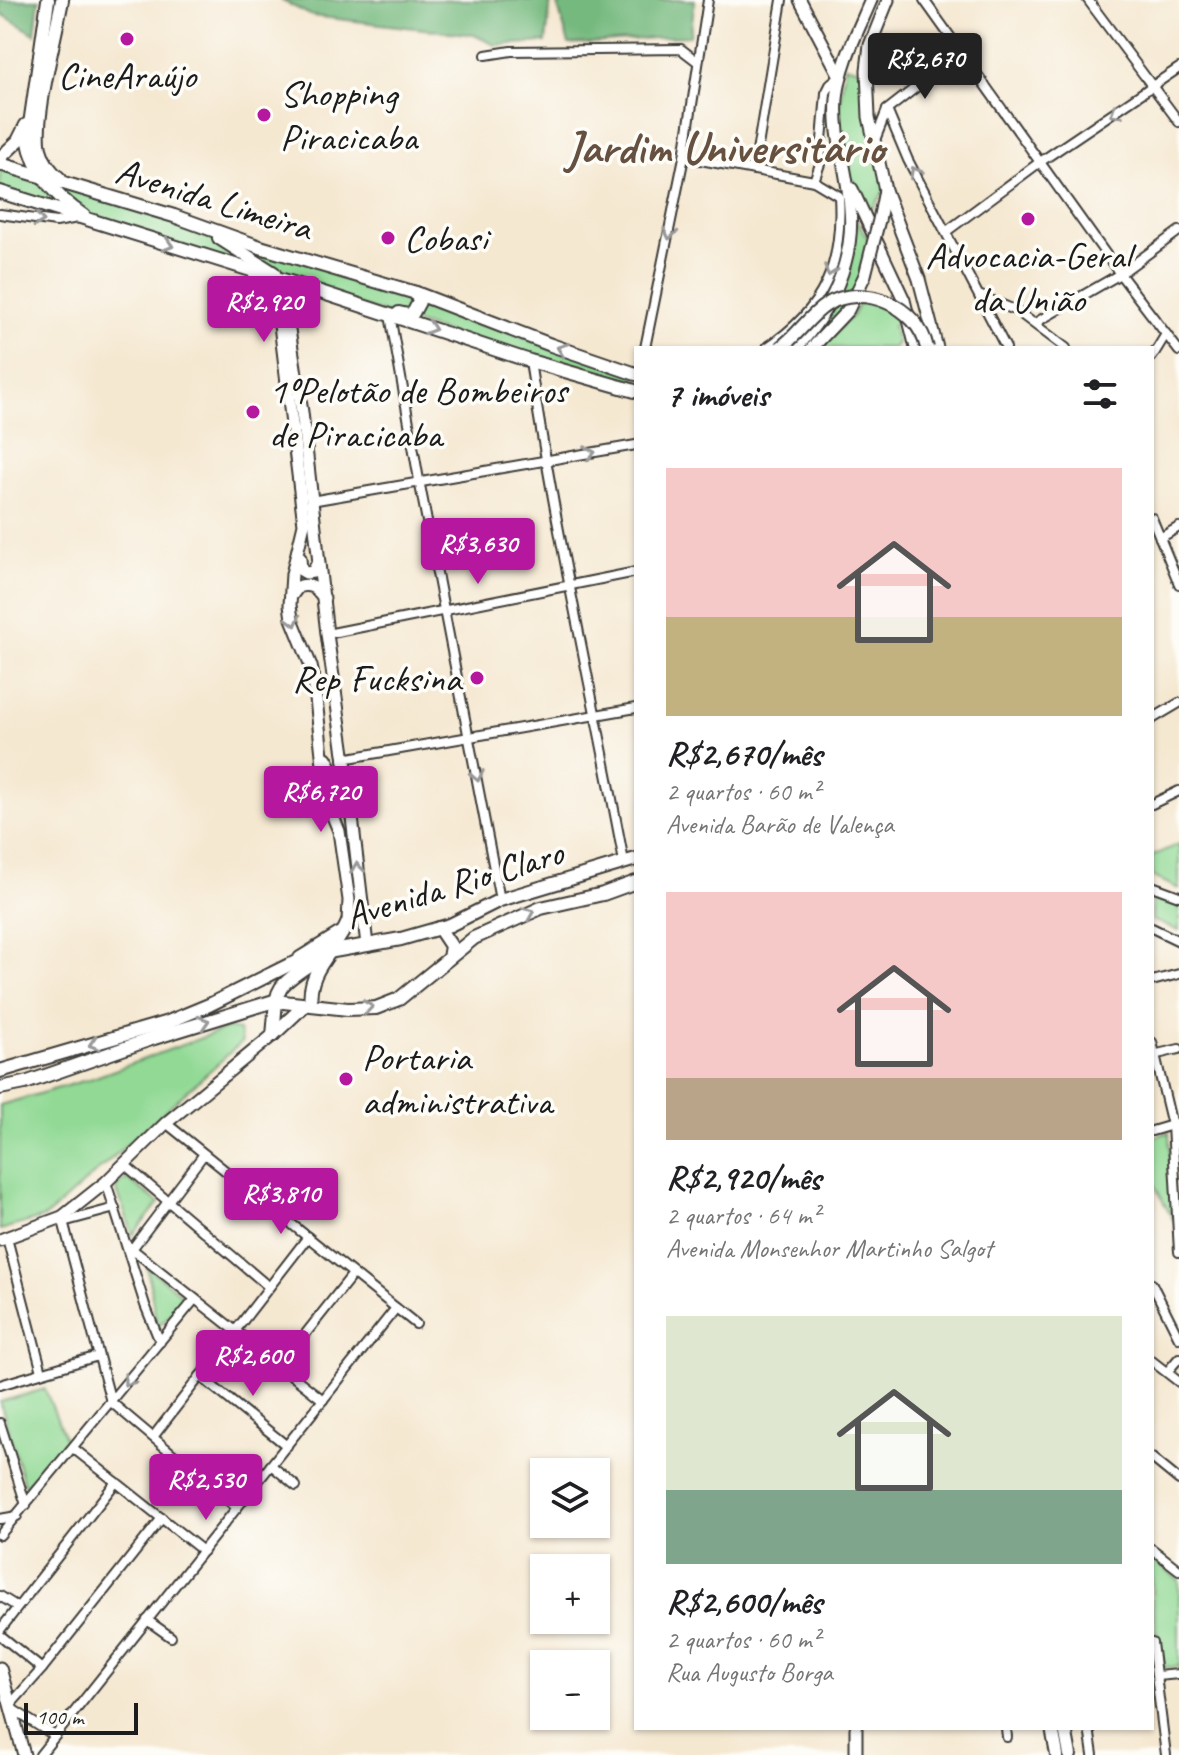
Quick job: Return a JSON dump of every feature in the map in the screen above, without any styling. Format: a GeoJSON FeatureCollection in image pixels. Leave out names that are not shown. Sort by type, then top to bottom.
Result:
{"type":"FeatureCollection","features":[{"type":"Feature","properties":{"kind":"highway"},"geometry":{"type":"LineString","coordinates":[[48,0],[28,138],[41,176],[61,199],[93,222]]}},
{"type":"Feature","properties":{"kind":"highway"},"geometry":{"type":"LineString","coordinates":[[62,0],[42,107],[40,148],[52,173],[81,189]]}},
{"type":"Feature","properties":{"kind":"highway"},"geometry":{"type":"LineString","coordinates":[[0,158],[18,141],[29,119]]}},
{"type":"Feature","properties":{"kind":"highway","name":"Avenida Limeira"},"geometry":{"type":"LineString","coordinates":[[0,164],[416,293],[634,373]]}},
{"type":"Feature","properties":{"kind":"highway","name":"Avenida Limeira"},"geometry":{"type":"LineString","coordinates":[[0,192],[634,391]]}},
{"type":"Feature","properties":{"kind":"highway"},"geometry":{"type":"LineString","coordinates":[[197,224],[273,271],[279,278]]}},
{"type":"Feature","properties":{"kind":"highway"},"geometry":{"type":"LineString","coordinates":[[357,303],[408,315],[418,304],[416,293]]}},
{"type":"Feature","properties":{"kind":"highway"},"geometry":{"type":"LineString","coordinates":[[783,346],[824,306],[860,295],[878,298],[906,314],[918,327],[926,346]]}},
{"type":"Feature","properties":{"kind":"highway"},"geometry":{"type":"LineString","coordinates":[[475,342],[465,333],[468,324],[473,321],[511,328]]}},
{"type":"Feature","properties":{"kind":"highway","name":"Avenida Rio Claro"},"geometry":{"type":"LineString","coordinates":[[289,965],[328,952],[401,939],[439,928],[500,900],[630,860]]}},
{"type":"Feature","properties":{"kind":"highway","name":"Avenida Rio Claro"},"geometry":{"type":"LineString","coordinates":[[274,1001],[348,1009],[376,1008],[399,999],[420,984],[474,938],[541,908],[603,894],[634,883]]}},
{"type":"Feature","properties":{"kind":"highway"},"geometry":{"type":"LineString","coordinates":[[273,1035],[309,1004],[310,985],[348,922]]}},
{"type":"Feature","properties":{"kind":"highway"},"geometry":{"type":"LineString","coordinates":[[0,1071],[168,1022],[209,1005],[289,965],[340,933],[348,922]]}},
{"type":"Feature","properties":{"kind":"highway"},"geometry":{"type":"LineString","coordinates":[[439,928],[451,946],[449,958]]}},
{"type":"Feature","properties":{"kind":"highway"},"geometry":{"type":"LineString","coordinates":[[273,1035],[274,1001],[288,979],[328,952]]}},
{"type":"Feature","properties":{"kind":"highway"},"geometry":{"type":"LineString","coordinates":[[0,1088],[25,1083],[274,1001]]}},
{"type":"Feature","properties":{"kind":"highway"},"geometry":{"type":"LineString","coordinates":[[253,1007],[263,1012],[269,1020],[273,1035]]}},
{"type":"Feature","properties":{"kind":"highway"},"geometry":{"type":"LineString","coordinates":[[1052,1730],[1057,1755]]}},
{"type":"Feature","properties":{"kind":"highway"},"geometry":{"type":"LineString","coordinates":[[1065,1730],[1070,1755]]}},
{"type":"Feature","properties":{"kind":"main road"},"geometry":{"type":"LineString","coordinates":[[798,346],[821,317],[839,283],[845,261],[850,234],[850,208],[837,125],[840,76],[871,0]]}},
{"type":"Feature","properties":{"kind":"main road"},"geometry":{"type":"LineString","coordinates":[[888,0],[870,45],[867,70],[869,117],[885,190],[919,279],[936,346]]}},
{"type":"Feature","properties":{"kind":"main road"},"geometry":{"type":"LineString","coordinates":[[802,4],[840,76]]}},
{"type":"Feature","properties":{"kind":"main road"},"geometry":{"type":"LineString","coordinates":[[842,166],[904,300],[916,346]]}},
{"type":"Feature","properties":{"kind":"main road"},"geometry":{"type":"LineString","coordinates":[[814,346],[848,310],[865,275],[885,190]]}},
{"type":"Feature","properties":{"kind":"main road"},"geometry":{"type":"LineString","coordinates":[[253,271],[276,307],[296,412],[311,501],[367,945]]}},
{"type":"Feature","properties":{"kind":"main road"},"geometry":{"type":"LineString","coordinates":[[279,278],[285,304],[296,412],[304,524],[301,570],[313,572],[318,562]]}},
{"type":"Feature","properties":{"kind":"main road"},"geometry":{"type":"LineString","coordinates":[[285,304],[296,284]]}},
{"type":"Feature","properties":{"kind":"main road"},"geometry":{"type":"LineString","coordinates":[[301,545],[292,574],[292,619],[311,666],[327,802],[339,831],[346,874],[348,922]]}},
{"type":"Feature","properties":{"kind":"main road"},"geometry":{"type":"LineString","coordinates":[[291,596],[295,589],[308,585],[318,589],[324,599]]}},
{"type":"Feature","properties":{"kind":"main road"},"geometry":{"type":"LineString","coordinates":[[323,750],[336,776],[347,775]]}},
{"type":"Feature","properties":{"kind":"main road"},"geometry":{"type":"LineString","coordinates":[[4,1239],[62,1220],[166,1123],[273,1035]]}},
{"type":"Feature","properties":{"kind":"main road"},"geometry":{"type":"LineString","coordinates":[[0,1668],[22,1753]]}},
{"type":"Feature","properties":{"kind":"main road"},"geometry":{"type":"LineString","coordinates":[[856,1730],[856,1755]]}},
{"type":"Feature","properties":{"kind":"street"},"geometry":{"type":"LineString","coordinates":[[645,346],[684,157],[708,0]]}},
{"type":"Feature","properties":{"kind":"street"},"geometry":{"type":"LineString","coordinates":[[754,170],[782,0]]}},
{"type":"Feature","properties":{"kind":"street"},"geometry":{"type":"LineString","coordinates":[[924,0],[1120,274],[1179,351]]}},
{"type":"Feature","properties":{"kind":"street"},"geometry":{"type":"LineString","coordinates":[[1088,0],[1179,122]]}},
{"type":"Feature","properties":{"kind":"street"},"geometry":{"type":"LineString","coordinates":[[780,13],[793,4],[802,4]]}},
{"type":"Feature","properties":{"kind":"street"},"geometry":{"type":"LineString","coordinates":[[486,55],[511,51],[681,49],[698,62]]}},
{"type":"Feature","properties":{"kind":"street"},"geometry":{"type":"LineString","coordinates":[[875,140],[887,110],[960,53]]}},
{"type":"Feature","properties":{"kind":"street"},"geometry":{"type":"LineString","coordinates":[[947,231],[1040,162],[1179,68]]}},
{"type":"Feature","properties":{"kind":"street"},"geometry":{"type":"LineString","coordinates":[[814,181],[820,164],[826,93],[831,83],[840,76]]}},
{"type":"Feature","properties":{"kind":"street"},"geometry":{"type":"LineString","coordinates":[[887,110],[908,160],[1005,346]]}},
{"type":"Feature","properties":{"kind":"street"},"geometry":{"type":"LineString","coordinates":[[684,157],[814,181],[839,196],[841,229],[829,278],[816,302],[785,336],[769,346]]}},
{"type":"Feature","properties":{"kind":"street"},"geometry":{"type":"LineString","coordinates":[[0,214],[56,222],[78,218]]}},
{"type":"Feature","properties":{"kind":"street"},"geometry":{"type":"LineString","coordinates":[[1035,323],[1120,274],[1179,231]]}},
{"type":"Feature","properties":{"kind":"street"},"geometry":{"type":"LineString","coordinates":[[981,296],[1003,303],[1064,346]]}},
{"type":"Feature","properties":{"kind":"street"},"geometry":{"type":"LineString","coordinates":[[390,315],[500,900]]}},
{"type":"Feature","properties":{"kind":"street"},"geometry":{"type":"LineString","coordinates":[[1154,354],[1166,334]]}},
{"type":"Feature","properties":{"kind":"street"},"geometry":{"type":"LineString","coordinates":[[530,361],[568,585],[630,860]]}},
{"type":"Feature","properties":{"kind":"street"},"geometry":{"type":"LineString","coordinates":[[606,365],[634,367]]}},
{"type":"Feature","properties":{"kind":"street"},"geometry":{"type":"LineString","coordinates":[[311,501],[634,445]]}},
{"type":"Feature","properties":{"kind":"street"},"geometry":{"type":"LineString","coordinates":[[1154,523],[1179,584]]}},
{"type":"Feature","properties":{"kind":"street"},"geometry":{"type":"LineString","coordinates":[[1160,538],[1179,527]]}},
{"type":"Feature","properties":{"kind":"street"},"geometry":{"type":"LineString","coordinates":[[327,634],[634,572]]}},
{"type":"Feature","properties":{"kind":"street"},"geometry":{"type":"LineString","coordinates":[[1154,718],[1179,703]]}},
{"type":"Feature","properties":{"kind":"street"},"geometry":{"type":"LineString","coordinates":[[343,759],[634,708]]}},
{"type":"Feature","properties":{"kind":"street"},"geometry":{"type":"LineString","coordinates":[[1154,803],[1179,791]]}},
{"type":"Feature","properties":{"kind":"street"},"geometry":{"type":"LineString","coordinates":[[1154,887],[1179,896]]}},
{"type":"Feature","properties":{"kind":"street"},"geometry":{"type":"LineString","coordinates":[[1154,929],[1179,941]]}},
{"type":"Feature","properties":{"kind":"street"},"geometry":{"type":"LineString","coordinates":[[1154,980],[1179,974]]}},
{"type":"Feature","properties":{"kind":"street"},"geometry":{"type":"LineString","coordinates":[[1179,1049],[1154,1055],[1176,1124],[1179,1252]]}},
{"type":"Feature","properties":{"kind":"street"},"geometry":{"type":"LineString","coordinates":[[166,1123],[416,1324]]}},
{"type":"Feature","properties":{"kind":"street"},"geometry":{"type":"LineString","coordinates":[[1154,1130],[1176,1124]]}},
{"type":"Feature","properties":{"kind":"street"},"geometry":{"type":"LineString","coordinates":[[129,1247],[204,1154]]}},
{"type":"Feature","properties":{"kind":"street"},"geometry":{"type":"LineString","coordinates":[[124,1164],[269,1287]]}},
{"type":"Feature","properties":{"kind":"street"},"geometry":{"type":"LineString","coordinates":[[106,1182],[160,1342]]}},
{"type":"Feature","properties":{"kind":"street"},"geometry":{"type":"LineString","coordinates":[[115,1208],[62,1220],[111,1402],[237,1508]]}},
{"type":"Feature","properties":{"kind":"street"},"geometry":{"type":"LineString","coordinates":[[153,1437],[308,1237]]}},
{"type":"Feature","properties":{"kind":"street"},"geometry":{"type":"LineString","coordinates":[[4,1239],[42,1372]]}},
{"type":"Feature","properties":{"kind":"street"},"geometry":{"type":"LineString","coordinates":[[129,1247],[323,1400]]}},
{"type":"Feature","properties":{"kind":"street"},"geometry":{"type":"LineString","coordinates":[[280,1366],[353,1274]]}},
{"type":"Feature","properties":{"kind":"street"},"geometry":{"type":"LineString","coordinates":[[1154,1288],[1178,1335]]}},
{"type":"Feature","properties":{"kind":"street"},"geometry":{"type":"LineString","coordinates":[[0,1535],[195,1299]]}},
{"type":"Feature","properties":{"kind":"street"},"geometry":{"type":"LineString","coordinates":[[40,1755],[396,1308]]}},
{"type":"Feature","properties":{"kind":"street"},"geometry":{"type":"LineString","coordinates":[[0,1385],[98,1356]]}},
{"type":"Feature","properties":{"kind":"street"},"geometry":{"type":"LineString","coordinates":[[1167,1372],[1179,1358]]}},
{"type":"Feature","properties":{"kind":"street"},"geometry":{"type":"LineString","coordinates":[[1154,1362],[1179,1382]]}},
{"type":"Feature","properties":{"kind":"street"},"geometry":{"type":"LineString","coordinates":[[200,1376],[287,1446]]}},
{"type":"Feature","properties":{"kind":"street"},"geometry":{"type":"LineString","coordinates":[[0,1423],[26,1505]]}},
{"type":"Feature","properties":{"kind":"street"},"geometry":{"type":"LineString","coordinates":[[73,1448],[203,1551]]}},
{"type":"Feature","properties":{"kind":"street"},"geometry":{"type":"LineString","coordinates":[[1154,1460],[1179,1480]]}},
{"type":"Feature","properties":{"kind":"street"},"geometry":{"type":"LineString","coordinates":[[271,1465],[296,1486]]}},
{"type":"Feature","properties":{"kind":"street"},"geometry":{"type":"LineString","coordinates":[[42,1669],[0,1632],[16,1606],[116,1482]]}},
{"type":"Feature","properties":{"kind":"street"},"geometry":{"type":"LineString","coordinates":[[0,1519],[18,1515]]}},
{"type":"Feature","properties":{"kind":"street"},"geometry":{"type":"LineString","coordinates":[[55,1736],[10,1707],[162,1518]]}},
{"type":"Feature","properties":{"kind":"street"},"geometry":{"type":"LineString","coordinates":[[1154,1551],[1179,1570]]}},
{"type":"Feature","properties":{"kind":"street"},"geometry":{"type":"LineString","coordinates":[[0,1596],[16,1606]]}},
{"type":"Feature","properties":{"kind":"street"},"geometry":{"type":"LineString","coordinates":[[147,1620],[171,1637]]}},
{"type":"Feature","properties":{"kind":"street"},"geometry":{"type":"LineString","coordinates":[[1154,1656],[1166,1755]]}},
{"type":"Feature","properties":{"kind":"street"},"geometry":{"type":"LineString","coordinates":[[1157,1676],[1179,1674]]}},
{"type":"Feature","properties":{"kind":"street"},"geometry":{"type":"LineString","coordinates":[[1089,1730],[1093,1755]]}},
{"type":"Feature","properties":{"kind":"green space"},"geometry":{"type":"Polygon","coordinates":[[[0,0],[39,0],[35,34],[0,13],[0,0]]]}},
{"type":"Feature","properties":{"kind":"green space"},"geometry":{"type":"Polygon","coordinates":[[[281,0],[551,0],[546,42],[495,45],[474,35],[312,16],[281,0]]]}},
{"type":"Feature","properties":{"kind":"green space"},"geometry":{"type":"Polygon","coordinates":[[[563,0],[695,0],[690,36],[569,44],[558,7],[563,0]]]}},
{"type":"Feature","properties":{"kind":"green space"},"geometry":{"type":"Polygon","coordinates":[[[845,66],[867,70],[885,190],[865,219],[842,166],[837,120],[845,66]]]}},
{"type":"Feature","properties":{"kind":"green space"},"geometry":{"type":"Polygon","coordinates":[[[0,164],[291,255],[634,373],[634,391],[0,192],[0,164]]]}},
{"type":"Feature","properties":{"kind":"green space"},"geometry":{"type":"Polygon","coordinates":[[[851,220],[858,222],[874,249],[853,302],[814,346],[797,346],[828,305],[851,220]]]}},
{"type":"Feature","properties":{"kind":"green space"},"geometry":{"type":"Polygon","coordinates":[[[862,296],[905,314],[893,326],[897,343],[895,346],[822,346],[853,315],[862,296]]]}},
{"type":"Feature","properties":{"kind":"green space"},"geometry":{"type":"Polygon","coordinates":[[[1179,844],[1179,889],[1154,877],[1154,855],[1179,844]]]}},
{"type":"Feature","properties":{"kind":"green space"},"geometry":{"type":"Polygon","coordinates":[[[1154,894],[1179,905],[1179,931],[1154,921],[1154,894]]]}},
{"type":"Feature","properties":{"kind":"green space"},"geometry":{"type":"Polygon","coordinates":[[[228,1028],[239,1030],[242,1042],[65,1200],[45,1217],[0,1230],[0,1105],[90,1079],[228,1028]]]}},
{"type":"Feature","properties":{"kind":"green space"},"geometry":{"type":"Polygon","coordinates":[[[1169,1132],[1173,1220],[1154,1184],[1154,1137],[1169,1132]]]}},
{"type":"Feature","properties":{"kind":"green space"},"geometry":{"type":"Polygon","coordinates":[[[128,1179],[159,1203],[133,1235],[116,1188],[128,1179]]]}},
{"type":"Feature","properties":{"kind":"green space"},"geometry":{"type":"Polygon","coordinates":[[[147,1267],[187,1299],[157,1327],[147,1267]]]}},
{"type":"Feature","properties":{"kind":"green space"},"geometry":{"type":"Polygon","coordinates":[[[45,1389],[66,1441],[25,1487],[0,1402],[45,1389]]]}},
{"type":"Feature","properties":{"kind":"green space"},"geometry":{"type":"Polygon","coordinates":[[[1154,1561],[1179,1580],[1179,1667],[1162,1667],[1154,1616],[1154,1561]]]}},
{"type":"Feature","properties":{"kind":"place","name":"CineAraújo"},"geometry":{"type":"Point","coordinates":[127,39]}},
{"type":"Feature","properties":{"kind":"place","name":"Shopping Piracicaba"},"geometry":{"type":"Point","coordinates":[264,115]}},
{"type":"Feature","properties":{"kind":"place","name":"Advocacia-Geral da União"},"geometry":{"type":"Point","coordinates":[1028,219]}},
{"type":"Feature","properties":{"kind":"place","name":"Cobasi"},"geometry":{"type":"Point","coordinates":[388,238]}},
{"type":"Feature","properties":{"kind":"place","name":"1ºPelotão de Bombeiros de Piracicaba"},"geometry":{"type":"Point","coordinates":[253,412]}},
{"type":"Feature","properties":{"kind":"place","name":"Rep Fucksina"},"geometry":{"type":"Point","coordinates":[477,678]}},
{"type":"Feature","properties":{"kind":"place","name":"Portaria administrativa"},"geometry":{"type":"Point","coordinates":[346,1079]}},
{"type":"Feature","properties":{"kind":"district","name":"Jardim Universitário"},"geometry":{"type":"Point","coordinates":[725,148]}}]}
